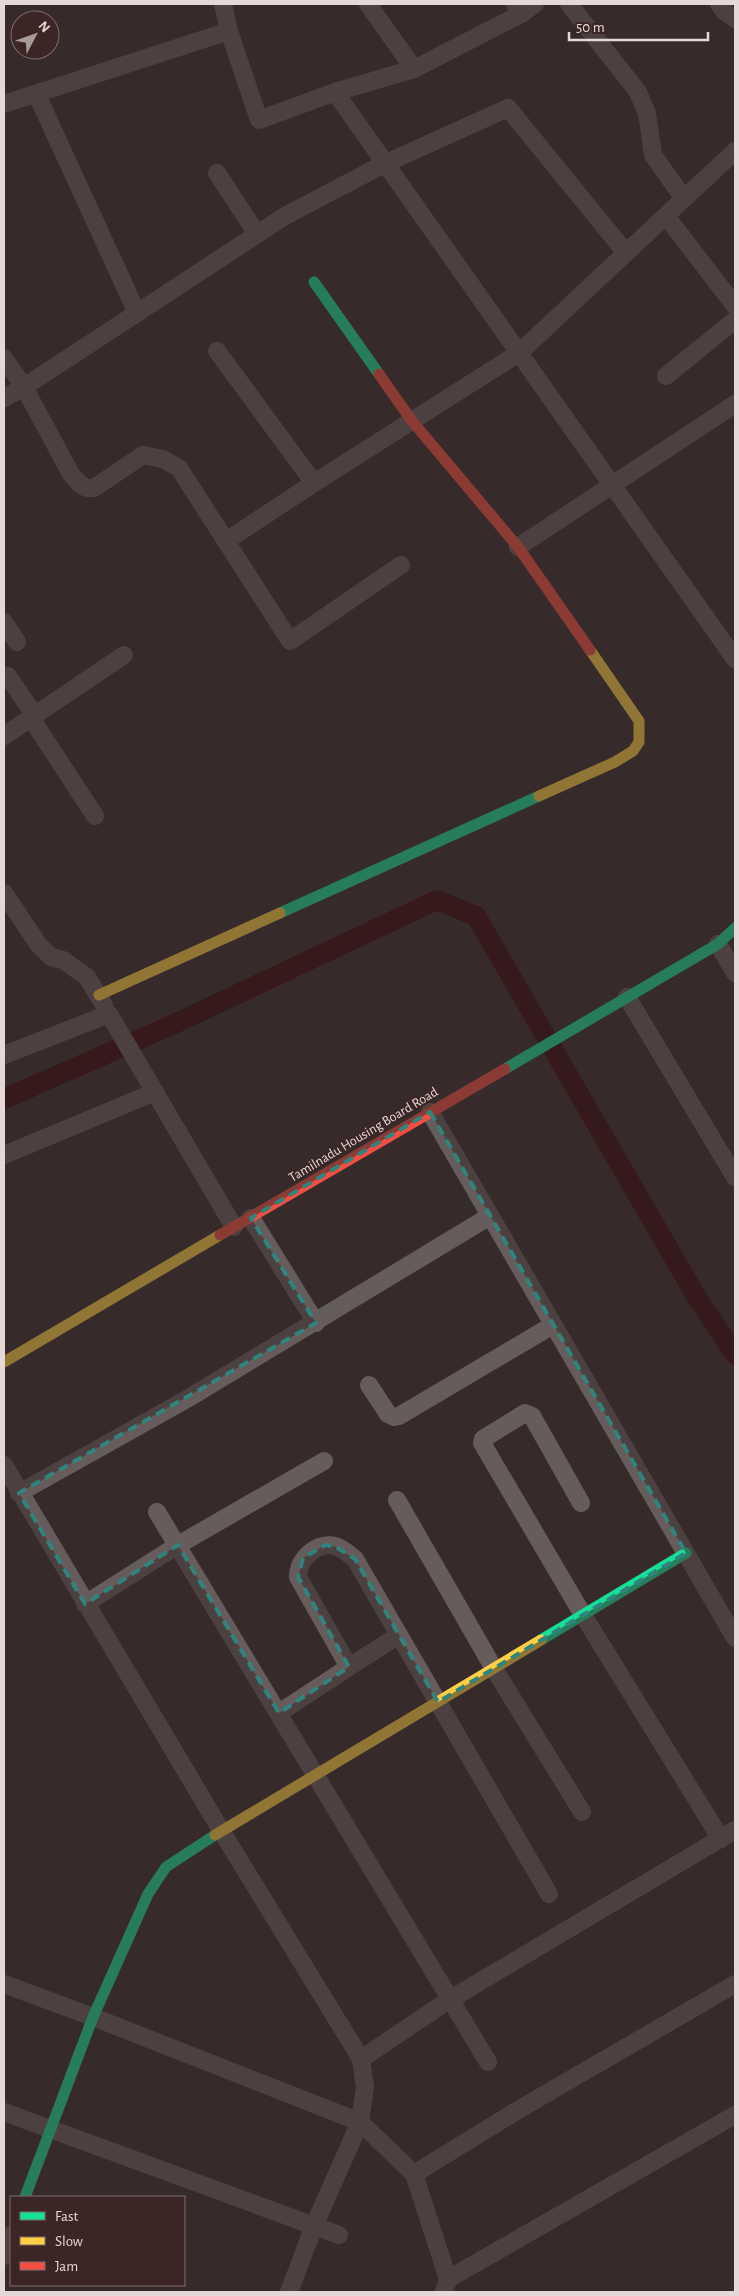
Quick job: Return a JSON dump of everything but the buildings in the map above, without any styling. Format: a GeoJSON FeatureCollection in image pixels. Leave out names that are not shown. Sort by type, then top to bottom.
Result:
{"type":"FeatureCollection","features":[{"type":"Feature","properties":{"kind":"street"},"geometry":{"type":"LineString","coordinates":[[223,4],[229,31],[259,120],[335,92],[414,69],[524,7]]}},
{"type":"Feature","properties":{"kind":"street"},"geometry":{"type":"LineString","coordinates":[[368,4],[414,69]]}},
{"type":"Feature","properties":{"kind":"street"},"geometry":{"type":"LineString","coordinates":[[569,4],[638,92],[647,113],[653,155],[684,199]]}},
{"type":"Feature","properties":{"kind":"street"},"geometry":{"type":"LineString","coordinates":[[719,4],[725,12],[735,19]]}},
{"type":"Feature","properties":{"kind":"street"},"geometry":{"type":"LineString","coordinates":[[4,104],[37,95],[80,78],[229,31]]}},
{"type":"Feature","properties":{"kind":"street"},"geometry":{"type":"LineString","coordinates":[[335,92],[384,164],[735,658]]}},
{"type":"Feature","properties":{"kind":"street"},"geometry":{"type":"LineString","coordinates":[[37,95],[137,313]]}},
{"type":"Feature","properties":{"kind":"street"},"geometry":{"type":"LineString","coordinates":[[4,398],[24,387],[285,216],[384,164],[508,108],[626,253]]}},
{"type":"Feature","properties":{"kind":"street"},"geometry":{"type":"LineString","coordinates":[[226,541],[519,353],[735,151]]}},
{"type":"Feature","properties":{"kind":"street"},"geometry":{"type":"LineString","coordinates":[[217,173],[257,234]]}},
{"type":"Feature","properties":{"kind":"street"},"geometry":{"type":"LineString","coordinates":[[666,216],[735,306]]}},
{"type":"Feature","properties":{"kind":"street"},"geometry":{"type":"LineString","coordinates":[[99,995],[615,762],[633,751],[640,742],[642,732],[639,721],[518,547],[412,421],[314,282]]}},
{"type":"Feature","properties":{"kind":"street"},"geometry":{"type":"LineString","coordinates":[[666,376],[735,320]]}},
{"type":"Feature","properties":{"kind":"street"},"geometry":{"type":"LineString","coordinates":[[217,352],[314,483]]}},
{"type":"Feature","properties":{"kind":"street"},"geometry":{"type":"LineString","coordinates":[[4,358],[24,387],[71,474],[80,485],[88,489],[94,488],[144,456],[163,459],[179,468],[290,641],[401,565]]}},
{"type":"Feature","properties":{"kind":"street"},"geometry":{"type":"LineString","coordinates":[[518,547],[735,404]]}},
{"type":"Feature","properties":{"kind":"street"},"geometry":{"type":"LineString","coordinates":[[4,622],[17,642]]}},
{"type":"Feature","properties":{"kind":"street"},"geometry":{"type":"LineString","coordinates":[[4,736],[124,655]]}},
{"type":"Feature","properties":{"kind":"street"},"geometry":{"type":"LineString","coordinates":[[8,676],[95,816]]}},
{"type":"Feature","properties":{"kind":"street"},"geometry":{"type":"LineString","coordinates":[[4,894],[38,944],[51,957],[63,960],[88,977],[234,1227]]}},
{"type":"Feature","properties":{"kind":"street","name":"Tamilnadu Housing Board Road"},"geometry":{"type":"LineString","coordinates":[[4,1362],[718,944],[735,928]]}},
{"type":"Feature","properties":{"kind":"street"},"geometry":{"type":"LineString","coordinates":[[718,944],[735,973]]}},
{"type":"Feature","properties":{"kind":"street"},"geometry":{"type":"LineString","coordinates":[[627,997],[735,1177]]}},
{"type":"Feature","properties":{"kind":"street"},"geometry":{"type":"LineString","coordinates":[[4,1055],[113,1021]]}},
{"type":"Feature","properties":{"kind":"street"},"geometry":{"type":"LineString","coordinates":[[4,1156],[155,1092]]}},
{"type":"Feature","properties":{"kind":"street"},"geometry":{"type":"LineString","coordinates":[[430,1112],[735,1638]]}},
{"type":"Feature","properties":{"kind":"street"},"geometry":{"type":"LineString","coordinates":[[19,1493],[187,1400],[490,1216]]}},
{"type":"Feature","properties":{"kind":"street"},"geometry":{"type":"LineString","coordinates":[[251,1218],[316,1322]]}},
{"type":"Feature","properties":{"kind":"street"},"geometry":{"type":"LineString","coordinates":[[369,1385],[388,1414],[394,1418],[554,1325]]}},
{"type":"Feature","properties":{"kind":"street"},"geometry":{"type":"LineString","coordinates":[[361,2059],[449,2000],[728,1835],[583,1615],[482,1443],[483,1439],[528,1413],[532,1416],[581,1503]]}},
{"type":"Feature","properties":{"kind":"street"},"geometry":{"type":"LineString","coordinates":[[85,1604],[178,1545],[324,1461]]}},
{"type":"Feature","properties":{"kind":"street"},"geometry":{"type":"LineString","coordinates":[[4,1465],[222,1832],[361,2059],[365,2088],[360,2122],[314,2226],[289,2292]]}},
{"type":"Feature","properties":{"kind":"street"},"geometry":{"type":"LineString","coordinates":[[397,1500],[493,1667],[582,1812]]}},
{"type":"Feature","properties":{"kind":"street"},"geometry":{"type":"LineString","coordinates":[[157,1512],[488,2062]]}},
{"type":"Feature","properties":{"kind":"street"},"geometry":{"type":"LineString","coordinates":[[349,1667],[298,1577],[298,1568],[303,1558],[325,1545],[336,1546],[355,1559],[549,1894]]}},
{"type":"Feature","properties":{"kind":"street"},"geometry":{"type":"LineString","coordinates":[[25,2196],[93,2017],[148,1894],[166,1867],[493,1667],[686,1553]]}},
{"type":"Feature","properties":{"kind":"street"},"geometry":{"type":"LineString","coordinates":[[279,1714],[399,1635]]}},
{"type":"Feature","properties":{"kind":"street"},"geometry":{"type":"LineString","coordinates":[[4,1984],[360,2122],[414,2174],[446,2286],[735,2115]]}},
{"type":"Feature","properties":{"kind":"street"},"geometry":{"type":"LineString","coordinates":[[414,2174],[518,2110],[735,1984]]}},
{"type":"Feature","properties":{"kind":"street"},"geometry":{"type":"LineString","coordinates":[[4,2112],[339,2235]]}},
{"type":"Feature","properties":{"kind":"street"},"geometry":{"type":"LineString","coordinates":[[4,2256],[10,2238]]}},
{"type":"Feature","properties":{"kind":"highlighted area"},"geometry":{"type":"Polygon","coordinates":[[[430,1112],[686,1553],[438,1702],[355,1559],[336,1547],[325,1545],[303,1558],[298,1577],[349,1667],[279,1713],[178,1545],[85,1604],[19,1493],[316,1323],[251,1218],[430,1112]]]}},
{"type":"Feature","properties":{"kind":"waterway"},"geometry":{"type":"LineString","coordinates":[[4,1099],[174,1024],[437,900],[476,916],[696,1296],[735,1355]]}},
{"type":"Feature","properties":{"kind":"traffic: fast"},"geometry":{"type":"LineString","coordinates":[[314,282],[379,374]]}},
{"type":"Feature","properties":{"kind":"traffic: fast"},"geometry":{"type":"LineString","coordinates":[[280,913],[539,796]]}},
{"type":"Feature","properties":{"kind":"traffic: fast"},"geometry":{"type":"LineString","coordinates":[[505,1069],[718,944],[735,928]]}},
{"type":"Feature","properties":{"kind":"traffic: fast"},"geometry":{"type":"LineString","coordinates":[[541,1640],[686,1553]]}},
{"type":"Feature","properties":{"kind":"traffic: fast"},"geometry":{"type":"LineString","coordinates":[[25,2196],[93,2017],[148,1894],[166,1867],[215,1835]]}},
{"type":"Feature","properties":{"kind":"traffic: slow"},"geometry":{"type":"LineString","coordinates":[[539,796],[615,762],[633,751],[639,742],[639,721],[590,650]]}},
{"type":"Feature","properties":{"kind":"traffic: slow"},"geometry":{"type":"LineString","coordinates":[[99,995],[280,913]]}},
{"type":"Feature","properties":{"kind":"traffic: slow"},"geometry":{"type":"LineString","coordinates":[[4,1362],[220,1235]]}},
{"type":"Feature","properties":{"kind":"traffic: slow"},"geometry":{"type":"LineString","coordinates":[[215,1835],[541,1640]]}},
{"type":"Feature","properties":{"kind":"traffic: jam"},"geometry":{"type":"LineString","coordinates":[[379,374],[412,421],[518,547],[590,650]]}},
{"type":"Feature","properties":{"kind":"traffic: jam"},"geometry":{"type":"LineString","coordinates":[[220,1235],[505,1069]]}}]}
